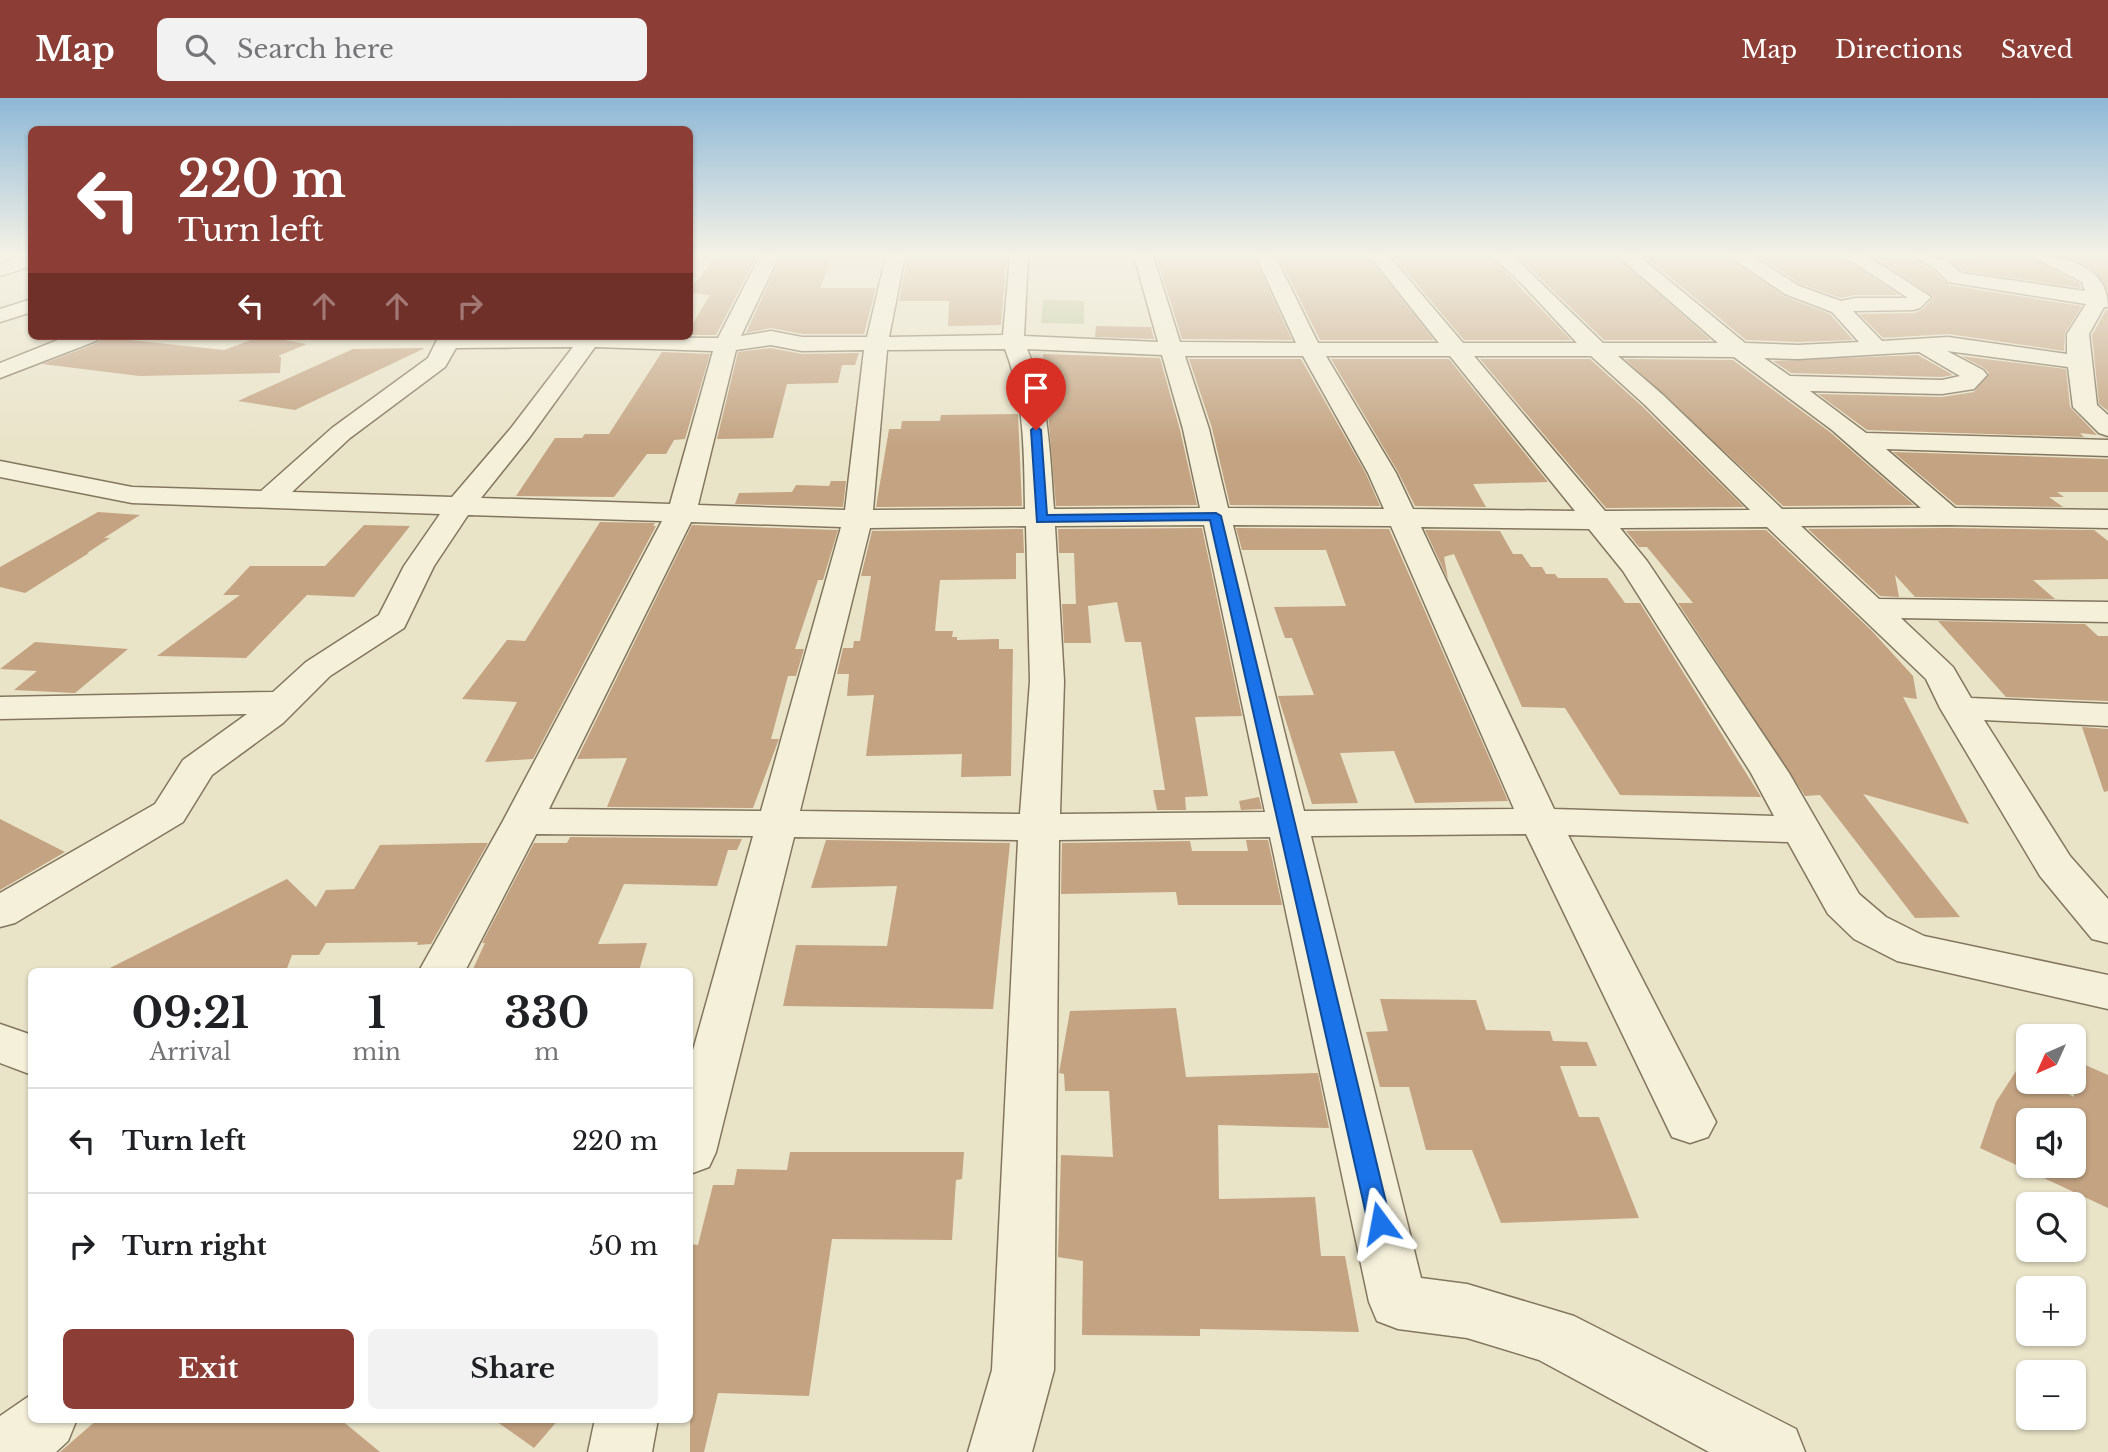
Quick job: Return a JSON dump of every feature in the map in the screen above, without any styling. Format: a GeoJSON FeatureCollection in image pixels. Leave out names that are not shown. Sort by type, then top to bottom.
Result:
{"type":"FeatureCollection","features":[{"type":"Feature","properties":{"kind":"street"},"geometry":{"type":"LineString","coordinates":[[444,968],[523,821],[682,511],[726,345],[739,319]]}},
{"type":"Feature","properties":{"kind":"street"},"geometry":{"type":"LineString","coordinates":[[693,1141],[858,519],[876,344],[882,319]]}},
{"type":"Feature","properties":{"kind":"street"},"geometry":{"type":"LineString","coordinates":[[1000,1452],[1023,1370],[1039,827],[1047,681],[1036,430],[1025,371],[1013,342],[1015,319]]}},
{"type":"Feature","properties":{"kind":"street"},"geometry":{"type":"LineString","coordinates":[[1161,319],[1196,429],[1398,1302],[1467,1311],[1553,1336],[1773,1452]]}},
{"type":"Feature","properties":{"kind":"street"},"geometry":{"type":"LineString","coordinates":[[1296,319],[1311,350],[1361,432],[1404,518],[1519,778],[1690,1122]]}},
{"type":"Feature","properties":{"kind":"street"},"geometry":{"type":"LineString","coordinates":[[1431,319],[1600,520],[1636,568],[1770,773],[1843,904],[1870,929],[1913,950],[2108,992]]}},
{"type":"Feature","properties":{"kind":"street"},"geometry":{"type":"LineString","coordinates":[[1568,319],[1868,608],[1941,674],[1958,708],[2055,866],[2108,928]]}},
{"type":"Feature","properties":{"kind":"street"},"geometry":{"type":"LineString","coordinates":[[1701,319],[1739,351],[1862,442],[1948,516]]}},
{"type":"Feature","properties":{"kind":"street"},"geometry":{"type":"LineString","coordinates":[[1849,319],[1877,349]]}},
{"type":"Feature","properties":{"kind":"street"},"geometry":{"type":"LineString","coordinates":[[2089,319],[2078,334],[2085,407],[2108,428]]}},
{"type":"Feature","properties":{"kind":"street"},"geometry":{"type":"LineString","coordinates":[[630,340],[726,345],[771,338],[802,344],[1013,342],[1170,349],[1598,351],[1877,349],[1948,344],[2079,362]]}},
{"type":"Feature","properties":{"kind":"street"},"geometry":{"type":"LineString","coordinates":[[0,370],[78,340]]}},
{"type":"Feature","properties":{"kind":"street"},"geometry":{"type":"LineString","coordinates":[[267,500],[341,433],[437,362],[449,340]]}},
{"type":"Feature","properties":{"kind":"street"},"geometry":{"type":"LineString","coordinates":[[0,912],[169,813],[197,768],[270,715],[318,669],[392,621],[419,566],[460,506],[520,433],[590,340]]}},
{"type":"Feature","properties":{"kind":"street"},"geometry":{"type":"LineString","coordinates":[[1784,383],[1942,387],[1966,384],[1975,375],[1922,347]]}},
{"type":"Feature","properties":{"kind":"street"},"geometry":{"type":"LineString","coordinates":[[1862,442],[2108,448]]}},
{"type":"Feature","properties":{"kind":"street"},"geometry":{"type":"LineString","coordinates":[[0,469],[132,495],[682,511],[858,519],[1216,516],[1600,520],[1948,516],[2108,519]]}},
{"type":"Feature","properties":{"kind":"street"},"geometry":{"type":"LineString","coordinates":[[1868,608],[2108,612]]}},
{"type":"Feature","properties":{"kind":"street"},"geometry":{"type":"LineString","coordinates":[[0,708],[281,703]]}},
{"type":"Feature","properties":{"kind":"street"},"geometry":{"type":"LineString","coordinates":[[1958,708],[2108,715]]}},
{"type":"Feature","properties":{"kind":"street"},"geometry":{"type":"LineString","coordinates":[[523,821],[1039,827],[1542,821],[1801,830]]}},
{"type":"Feature","properties":{"kind":"street"},"geometry":{"type":"LineString","coordinates":[[0,1042],[28,1054]]}},
{"type":"Feature","properties":{"kind":"street"},"geometry":{"type":"LineString","coordinates":[[7,1452],[41,1423]]}},
{"type":"Feature","properties":{"kind":"street"},"geometry":{"type":"LineString","coordinates":[[620,1452],[626,1423]]}},
{"type":"Feature","properties":{"kind":"green space"},"geometry":{"type":"Polygon","coordinates":[[[1041,319],[1084,319],[1084,324],[1041,323],[1041,319]]]}},
{"type":"Feature","properties":{"kind":"building"},"geometry":{"type":"Polygon","coordinates":[[[695,319],[724,319],[716,335],[693,335],[695,319]]]}},
{"type":"Feature","properties":{"kind":"building"},"geometry":{"type":"Polygon","coordinates":[[[752,319],[868,319],[864,334],[802,334],[771,328],[746,333],[752,319]]]}},
{"type":"Feature","properties":{"kind":"building"},"geometry":{"type":"Polygon","coordinates":[[[948,319],[1002,319],[1001,325],[948,326],[948,319]]]}},
{"type":"Feature","properties":{"kind":"building"},"geometry":{"type":"Polygon","coordinates":[[[1176,319],[1283,319],[1292,340],[1182,339],[1176,319]]]}},
{"type":"Feature","properties":{"kind":"building"},"geometry":{"type":"Polygon","coordinates":[[[1310,319],[1418,319],[1434,340],[1320,340],[1310,319]]]}},
{"type":"Feature","properties":{"kind":"building"},"geometry":{"type":"Polygon","coordinates":[[[1446,319],[1551,319],[1571,340],[1464,340],[1446,319]]]}},
{"type":"Feature","properties":{"kind":"building"},"geometry":{"type":"Polygon","coordinates":[[[1582,319],[1687,319],[1711,340],[1604,340],[1582,319]]]}},
{"type":"Feature","properties":{"kind":"building"},"geometry":{"type":"Polygon","coordinates":[[[1721,319],[1835,319],[1853,340],[1798,342],[1746,340],[1721,319]]]}},
{"type":"Feature","properties":{"kind":"building"},"geometry":{"type":"Polygon","coordinates":[[[1864,319],[2074,319],[2065,333],[2064,351],[1948,334],[1883,338],[1864,319]]]}},
{"type":"Feature","properties":{"kind":"building"},"geometry":{"type":"Polygon","coordinates":[[[2101,319],[2108,319],[2108,411],[2099,404],[2092,335],[2101,319]]]}},
{"type":"Feature","properties":{"kind":"building"},"geometry":{"type":"Polygon","coordinates":[[[1096,326],[1151,327],[1154,339],[1095,337],[1096,326]]]}},
{"type":"Feature","properties":{"kind":"building"},"geometry":{"type":"Polygon","coordinates":[[[99,340],[129,340],[224,350],[251,340],[284,340],[307,344],[278,356],[281,357],[280,373],[139,376],[42,364],[99,340]]]}},
{"type":"Feature","properties":{"kind":"building"},"geometry":{"type":"Polygon","coordinates":[[[425,348],[295,410],[238,401],[353,349],[425,348]]]}},
{"type":"Feature","properties":{"kind":"building"},"geometry":{"type":"Polygon","coordinates":[[[771,348],[802,354],[859,353],[855,365],[842,365],[838,383],[787,384],[773,438],[717,439],[738,352],[771,348]]]}},
{"type":"Feature","properties":{"kind":"building"},"geometry":{"type":"Polygon","coordinates":[[[662,352],[710,354],[685,439],[674,440],[666,454],[647,454],[614,497],[516,496],[555,438],[609,434],[662,352]]]}},
{"type":"Feature","properties":{"kind":"building"},"geometry":{"type":"Polygon","coordinates":[[[1043,354],[1160,358],[1197,505],[1056,506],[1043,354]]]}},
{"type":"Feature","properties":{"kind":"building"},"geometry":{"type":"Polygon","coordinates":[[[1918,355],[1953,375],[1942,377],[1791,373],[1773,361],[1918,355]]]}},
{"type":"Feature","properties":{"kind":"building"},"geometry":{"type":"Polygon","coordinates":[[[1961,356],[2066,369],[2070,407],[2097,435],[2080,433],[2084,437],[1867,430],[1818,394],[1942,397],[1974,392],[1989,373],[1961,356]]]}},
{"type":"Feature","properties":{"kind":"building"},"geometry":{"type":"Polygon","coordinates":[[[1189,359],[1301,359],[1366,474],[1380,506],[1230,505],[1212,428],[1189,359]]]}},
{"type":"Feature","properties":{"kind":"building"},"geometry":{"type":"Polygon","coordinates":[[[1331,359],[1449,359],[1548,482],[1473,484],[1486,507],[1415,506],[1398,472],[1331,359]]]}},
{"type":"Feature","properties":{"kind":"building"},"geometry":{"type":"Polygon","coordinates":[[[1480,359],[1590,359],[1643,407],[1744,507],[1606,508],[1480,359]]]}},
{"type":"Feature","properties":{"kind":"building"},"geometry":{"type":"Polygon","coordinates":[[[1625,359],[1733,360],[1830,432],[1914,505],[1783,506],[1625,359]]]}},
{"type":"Feature","properties":{"kind":"building"},"geometry":{"type":"Polygon","coordinates":[[[1018,414],[1022,506],[876,507],[889,429],[901,429],[902,421],[940,421],[941,415],[1018,414]]]}},
{"type":"Feature","properties":{"kind":"building"},"geometry":{"type":"Polygon","coordinates":[[[1893,452],[2108,459],[2108,492],[2057,492],[2064,497],[2049,497],[2063,507],[1956,505],[1893,452]]]}},
{"type":"Feature","properties":{"kind":"building"},"geometry":{"type":"Polygon","coordinates":[[[831,481],[846,481],[843,507],[735,504],[739,493],[792,492],[796,485],[829,486],[831,481]]]}},
{"type":"Feature","properties":{"kind":"building"},"geometry":{"type":"Polygon","coordinates":[[[98,512],[140,515],[104,538],[110,538],[89,553],[25,593],[0,587],[0,567],[98,512]]]}},
{"type":"Feature","properties":{"kind":"building"},"geometry":{"type":"Polygon","coordinates":[[[600,522],[655,523],[653,526],[656,526],[533,759],[485,762],[517,702],[462,699],[507,640],[525,641],[600,522]]]}},
{"type":"Feature","properties":{"kind":"building"},"geometry":{"type":"Polygon","coordinates":[[[364,525],[410,526],[354,597],[307,595],[246,658],[157,656],[240,595],[223,595],[250,566],[325,566],[364,525]]]}},
{"type":"Feature","properties":{"kind":"building"},"geometry":{"type":"Polygon","coordinates":[[[692,525],[838,530],[823,580],[818,580],[795,649],[804,649],[796,676],[788,676],[771,739],[779,739],[753,808],[607,807],[627,758],[577,759],[692,525]]]}},
{"type":"Feature","properties":{"kind":"building"},"geometry":{"type":"Polygon","coordinates":[[[1202,528],[1242,716],[1195,717],[1208,796],[1185,797],[1186,810],[1157,810],[1153,790],[1165,790],[1141,642],[1125,642],[1117,602],[1088,606],[1091,643],[1064,643],[1062,604],[1076,604],[1074,553],[1059,553],[1058,529],[1202,528]]]}},
{"type":"Feature","properties":{"kind":"building"},"geometry":{"type":"Polygon","coordinates":[[[1236,528],[1389,529],[1508,801],[1415,803],[1394,751],[1340,753],[1358,803],[1312,804],[1278,696],[1314,695],[1292,638],[1285,638],[1274,607],[1346,606],[1326,550],[1242,550],[1236,528]]]}},
{"type":"Feature","properties":{"kind":"building"},"geometry":{"type":"Polygon","coordinates":[[[1023,529],[1024,553],[1016,553],[1016,579],[940,580],[935,631],[953,631],[952,637],[957,637],[957,640],[999,639],[999,649],[1013,649],[1011,776],[961,777],[962,754],[866,756],[874,695],[847,696],[849,674],[837,674],[843,648],[853,648],[854,641],[860,641],[871,576],[861,576],[872,531],[1023,529]]]}},
{"type":"Feature","properties":{"kind":"building"},"geometry":{"type":"Polygon","coordinates":[[[1808,529],[2094,530],[2108,541],[2108,579],[2033,580],[2055,599],[1915,597],[1895,575],[1899,597],[1880,596],[1808,529]]]}},
{"type":"Feature","properties":{"kind":"building"},"geometry":{"type":"Polygon","coordinates":[[[1425,530],[1500,531],[1513,554],[1522,554],[1531,567],[1542,567],[1546,574],[1555,574],[1558,578],[1607,578],[1625,603],[1640,603],[1761,797],[1620,795],[1565,708],[1522,707],[1454,554],[1444,557],[1448,579],[1425,530]]]}},
{"type":"Feature","properties":{"kind":"building"},"geometry":{"type":"Polygon","coordinates":[[[1766,530],[1872,631],[1913,676],[1917,699],[1903,697],[1969,824],[1863,794],[1960,917],[1915,918],[1820,795],[1805,796],[1678,603],[1693,603],[1647,547],[1639,547],[1626,531],[1766,530]]]}},
{"type":"Feature","properties":{"kind":"building"},"geometry":{"type":"Polygon","coordinates":[[[1938,621],[2085,624],[2098,636],[2108,636],[2108,701],[2006,697],[1938,621]]]}},
{"type":"Feature","properties":{"kind":"building"},"geometry":{"type":"Polygon","coordinates":[[[35,642],[128,649],[75,693],[14,690],[37,671],[0,669],[35,642]]]}},
{"type":"Feature","properties":{"kind":"building"},"geometry":{"type":"Polygon","coordinates":[[[2082,727],[2108,729],[2108,791],[2104,792],[2082,727]]]}},
{"type":"Feature","properties":{"kind":"building"},"geometry":{"type":"Polygon","coordinates":[[[1259,797],[1262,809],[1241,810],[1239,801],[1259,797]]]}},
{"type":"Feature","properties":{"kind":"building"},"geometry":{"type":"Polygon","coordinates":[[[0,819],[65,852],[0,890],[0,819]]]}},
{"type":"Feature","properties":{"kind":"building"},"geometry":{"type":"Polygon","coordinates":[[[570,837],[742,839],[737,850],[728,850],[717,886],[624,884],[598,944],[647,943],[640,968],[473,968],[485,943],[482,943],[534,843],[567,843],[570,837]]]}},
{"type":"Feature","properties":{"kind":"building"},"geometry":{"type":"Polygon","coordinates":[[[826,840],[1010,843],[993,1009],[783,1006],[796,945],[887,946],[897,886],[811,888],[826,840]]]}},
{"type":"Feature","properties":{"kind":"building"},"geometry":{"type":"Polygon","coordinates":[[[1246,840],[1268,840],[1282,905],[1178,905],[1176,892],[1061,894],[1062,843],[1190,841],[1192,851],[1248,851],[1246,840]]]}},
{"type":"Feature","properties":{"kind":"building"},"geometry":{"type":"Polygon","coordinates":[[[488,843],[431,944],[326,943],[319,955],[292,955],[287,968],[110,968],[287,879],[316,907],[326,890],[354,889],[380,845],[488,843]]]}},
{"type":"Feature","properties":{"kind":"building"},"geometry":{"type":"Polygon","coordinates":[[[1380,999],[1476,1000],[1486,1030],[1550,1031],[1553,1041],[1587,1042],[1597,1066],[1560,1066],[1579,1117],[1599,1117],[1639,1218],[1501,1223],[1472,1150],[1426,1150],[1409,1087],[1380,1087],[1366,1032],[1388,1031],[1380,999]]]}},
{"type":"Feature","properties":{"kind":"building"},"geometry":{"type":"Polygon","coordinates":[[[1176,1008],[1186,1077],[1318,1073],[1329,1128],[1218,1125],[1219,1199],[1315,1197],[1321,1256],[1345,1256],[1359,1332],[1200,1329],[1200,1336],[1082,1335],[1083,1261],[1058,1257],[1061,1155],[1113,1157],[1109,1091],[1065,1091],[1064,1074],[1059,1073],[1070,1011],[1176,1008]]]}},
{"type":"Feature","properties":{"kind":"building"},"geometry":{"type":"Polygon","coordinates":[[[2086,1065],[2108,1075],[2108,1208],[2086,1198],[2086,1192],[2074,1192],[2044,1178],[2086,1178],[2086,1108],[2016,1108],[2016,1165],[1980,1148],[1996,1102],[2016,1071],[2016,1094],[2068,1094],[2074,1097],[2074,1094],[2086,1094],[2086,1065]]]}},
{"type":"Feature","properties":{"kind":"building"},"geometry":{"type":"Polygon","coordinates":[[[790,1152],[964,1152],[962,1179],[956,1180],[952,1240],[832,1239],[809,1396],[718,1393],[704,1452],[690,1452],[690,1423],[693,1423],[693,1244],[698,1245],[713,1185],[734,1185],[737,1169],[787,1170],[790,1152]]]}},
{"type":"Feature","properties":{"kind":"building"},"geometry":{"type":"Polygon","coordinates":[[[93,1423],[345,1423],[380,1452],[60,1452],[93,1423]]]}},
{"type":"Feature","properties":{"kind":"building"},"geometry":{"type":"Polygon","coordinates":[[[499,1423],[556,1423],[534,1448],[499,1423]]]}},
{"type":"Feature","properties":{"kind":"route"},"geometry":{"type":"LineString","coordinates":[[1036,430],[1041,519],[1216,516],[1380,1223]]}}]}
